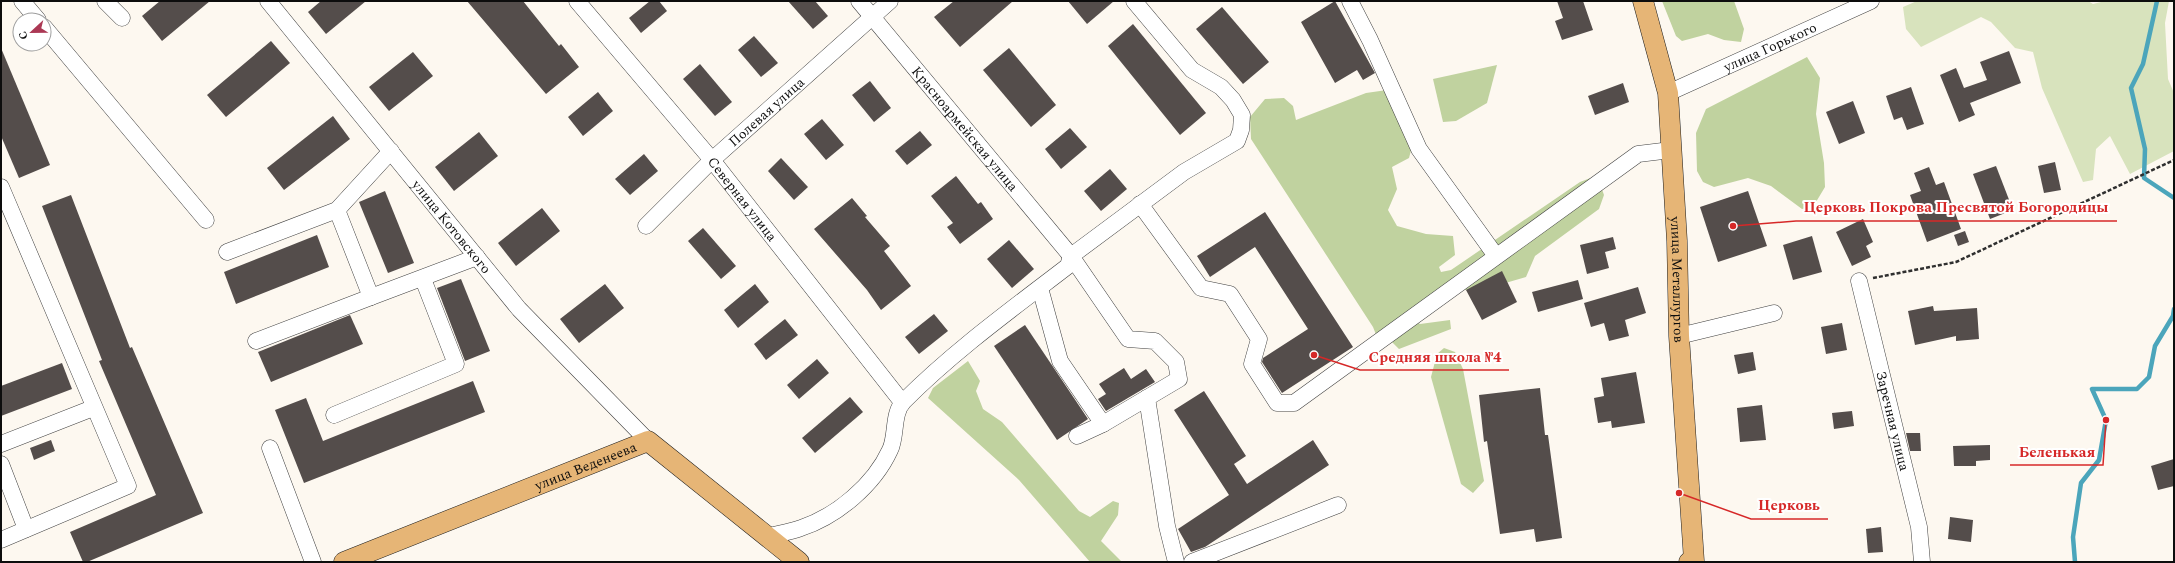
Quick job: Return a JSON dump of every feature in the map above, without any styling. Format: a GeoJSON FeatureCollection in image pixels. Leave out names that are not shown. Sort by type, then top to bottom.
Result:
{"type":"FeatureCollection","features":[{"type":"Feature","properties":{"kind":"main road","name":"улица Металлургов"},"geometry":{"type":"LineString","coordinates":[[1643,1],[1668,93],[1677,241],[1679,336],[1692,562]]}},
{"type":"Feature","properties":{"kind":"main road","name":"улица Веденеева"},"geometry":{"type":"LineString","coordinates":[[344,562],[648,441],[799,562]]}},
{"type":"Feature","properties":{"kind":"street"},"geometry":{"type":"LineString","coordinates":[[22,1],[31,12]]}},
{"type":"Feature","properties":{"kind":"street"},"geometry":{"type":"LineString","coordinates":[[105,1],[122,18]]}},
{"type":"Feature","properties":{"kind":"street","name":"улица Котовского"},"geometry":{"type":"LineString","coordinates":[[268,1],[519,310],[648,441]]}},
{"type":"Feature","properties":{"kind":"street","name":"Северная улица"},"geometry":{"type":"LineString","coordinates":[[577,1],[712,160],[902,402]]}},
{"type":"Feature","properties":{"kind":"street","name":"Красноармейская улица"},"geometry":{"type":"LineString","coordinates":[[859,1],[1072,256],[1128,339],[1155,341],[1176,362],[1180,379],[1147,398]]}},
{"type":"Feature","properties":{"kind":"street","name":"Полевая улица"},"geometry":{"type":"LineString","coordinates":[[646,226],[712,160],[890,1]]}},
{"type":"Feature","properties":{"kind":"street"},"geometry":{"type":"LineString","coordinates":[[766,537],[801,528],[828,516],[853,498],[875,475],[891,449],[896,418],[902,402],[961,350],[1068,266],[1072,256],[1192,166],[1237,141],[1241,130],[1242,115],[1233,100],[1221,87],[1192,70],[1134,1]]}},
{"type":"Feature","properties":{"kind":"street"},"geometry":{"type":"LineString","coordinates":[[1350,1],[1370,40],[1419,149],[1496,256]]}},
{"type":"Feature","properties":{"kind":"street","name":"улица Горького"},"geometry":{"type":"LineString","coordinates":[[1668,93],[1852,4],[1871,1]]}},
{"type":"Feature","properties":{"kind":"street"},"geometry":{"type":"LineString","coordinates":[[52,37],[206,220]]}},
{"type":"Feature","properties":{"kind":"street"},"geometry":{"type":"LineString","coordinates":[[1140,204],[1201,288],[1230,294],[1259,339],[1252,364],[1277,403],[1294,403],[1638,154],[1671,150]]}},
{"type":"Feature","properties":{"kind":"street"},"geometry":{"type":"LineString","coordinates":[[227,252],[337,210],[391,151]]}},
{"type":"Feature","properties":{"kind":"street"},"geometry":{"type":"LineString","coordinates":[[1,187],[93,408],[128,486],[1,540]]}},
{"type":"Feature","properties":{"kind":"street"},"geometry":{"type":"LineString","coordinates":[[337,210],[371,297]]}},
{"type":"Feature","properties":{"kind":"street"},"geometry":{"type":"LineString","coordinates":[[256,341],[371,297],[423,279],[477,257]]}},
{"type":"Feature","properties":{"kind":"street"},"geometry":{"type":"LineString","coordinates":[[334,415],[456,364],[423,279]]}},
{"type":"Feature","properties":{"kind":"street","name":"Заречная улица"},"geometry":{"type":"LineString","coordinates":[[1859,281],[1919,527],[1922,562]]}},
{"type":"Feature","properties":{"kind":"street"},"geometry":{"type":"LineString","coordinates":[[1040,288],[1060,361],[1103,424]]}},
{"type":"Feature","properties":{"kind":"street"},"geometry":{"type":"LineString","coordinates":[[1679,336],[1774,313]]}},
{"type":"Feature","properties":{"kind":"street"},"geometry":{"type":"LineString","coordinates":[[1077,436],[1103,424],[1147,398],[1167,526],[1176,562]]}},
{"type":"Feature","properties":{"kind":"street"},"geometry":{"type":"LineString","coordinates":[[1,444],[93,408]]}},
{"type":"Feature","properties":{"kind":"street"},"geometry":{"type":"LineString","coordinates":[[270,448],[313,562]]}},
{"type":"Feature","properties":{"kind":"street"},"geometry":{"type":"LineString","coordinates":[[1,464],[26,529]]}},
{"type":"Feature","properties":{"kind":"street"},"geometry":{"type":"LineString","coordinates":[[1192,562],[1338,505]]}},
{"type":"Feature","properties":{"kind":"path"},"geometry":{"type":"LineString","coordinates":[[1859,281],[1956,262],[2174,160]]}},
{"type":"Feature","properties":{"kind":"green space"},"geometry":{"type":"Polygon","coordinates":[[[1662,1],[1734,1],[1744,29],[1741,42],[1724,40],[1708,34],[1682,41],[1676,36],[1662,1]]]}},
{"type":"Feature","properties":{"kind":"green space"},"geometry":{"type":"Polygon","coordinates":[[[1917,1],[2088,1],[2093,4],[2105,1],[2169,1],[2165,23],[2168,79],[2174,93],[2174,151],[2130,174],[2110,136],[2096,149],[2093,180],[2083,182],[2042,88],[2033,52],[2015,48],[1991,22],[1981,17],[1921,47],[1906,29],[1903,7],[1917,1]]]}},
{"type":"Feature","properties":{"kind":"green space"},"geometry":{"type":"Polygon","coordinates":[[[1807,57],[1820,78],[1816,114],[1824,163],[1825,187],[1813,207],[1802,209],[1771,186],[1748,178],[1714,187],[1703,182],[1697,171],[1696,133],[1706,109],[1807,57]]]}},
{"type":"Feature","properties":{"kind":"green space"},"geometry":{"type":"Polygon","coordinates":[[[1497,65],[1487,103],[1456,121],[1443,122],[1433,79],[1497,65]]]}},
{"type":"Feature","properties":{"kind":"green space"},"geometry":{"type":"Polygon","coordinates":[[[1394,89],[1415,135],[1409,158],[1392,167],[1397,189],[1388,210],[1397,226],[1426,234],[1453,236],[1455,255],[1439,267],[1441,272],[1451,270],[1580,182],[1593,177],[1599,181],[1604,195],[1599,209],[1535,256],[1526,277],[1478,291],[1440,288],[1414,320],[1420,324],[1450,320],[1451,329],[1399,349],[1390,340],[1377,337],[1373,327],[1251,139],[1250,117],[1265,99],[1284,98],[1293,106],[1296,120],[1366,93],[1394,89]]]}},
{"type":"Feature","properties":{"kind":"green space"},"geometry":{"type":"Polygon","coordinates":[[[1444,348],[1455,352],[1463,369],[1484,481],[1473,493],[1461,484],[1431,377],[1437,354],[1444,348]]]}},
{"type":"Feature","properties":{"kind":"green space"},"geometry":{"type":"Polygon","coordinates":[[[968,361],[980,381],[976,391],[983,409],[1002,422],[1079,511],[1090,517],[1113,501],[1119,503],[1118,515],[1101,541],[1122,562],[1090,562],[1019,480],[928,398],[933,388],[968,361]]]}},
{"type":"Feature","properties":{"kind":"building"},"geometry":{"type":"Polygon","coordinates":[[[160,1],[210,1],[162,41],[142,16],[160,1]]]}},
{"type":"Feature","properties":{"kind":"building"},"geometry":{"type":"Polygon","coordinates":[[[321,1],[366,1],[326,34],[308,12],[321,1]]]}},
{"type":"Feature","properties":{"kind":"building"},"geometry":{"type":"Polygon","coordinates":[[[467,1],[523,1],[559,46],[561,44],[579,67],[546,94],[467,1]]]}},
{"type":"Feature","properties":{"kind":"building"},"geometry":{"type":"Polygon","coordinates":[[[650,1],[659,1],[667,11],[641,33],[629,18],[650,1]]]}},
{"type":"Feature","properties":{"kind":"building"},"geometry":{"type":"Polygon","coordinates":[[[788,1],[815,1],[828,16],[813,29],[788,1]]]}},
{"type":"Feature","properties":{"kind":"building"},"geometry":{"type":"Polygon","coordinates":[[[954,1],[1013,1],[960,47],[934,17],[954,1]]]}},
{"type":"Feature","properties":{"kind":"building"},"geometry":{"type":"Polygon","coordinates":[[[1068,1],[1114,1],[1087,24],[1068,1]]]}},
{"type":"Feature","properties":{"kind":"building"},"geometry":{"type":"Polygon","coordinates":[[[1335,1],[1375,73],[1363,80],[1357,70],[1335,83],[1301,22],[1335,1]]]}},
{"type":"Feature","properties":{"kind":"building"},"geometry":{"type":"Polygon","coordinates":[[[1557,1],[1583,1],[1593,30],[1562,40],[1555,21],[1563,18],[1557,1]]]}},
{"type":"Feature","properties":{"kind":"building"},"geometry":{"type":"Polygon","coordinates":[[[1222,7],[1269,62],[1243,84],[1196,29],[1222,7]]]}},
{"type":"Feature","properties":{"kind":"building"},"geometry":{"type":"Polygon","coordinates":[[[1133,24],[1206,113],[1180,135],[1108,46],[1133,24]]]}},
{"type":"Feature","properties":{"kind":"building"},"geometry":{"type":"Polygon","coordinates":[[[754,36],[778,63],[761,77],[738,50],[754,36]]]}},
{"type":"Feature","properties":{"kind":"building"},"geometry":{"type":"Polygon","coordinates":[[[271,41],[290,63],[226,117],[207,95],[271,41]]]}},
{"type":"Feature","properties":{"kind":"building"},"geometry":{"type":"Polygon","coordinates":[[[1,48],[50,165],[19,178],[1,136],[1,48]]]}},
{"type":"Feature","properties":{"kind":"building"},"geometry":{"type":"Polygon","coordinates":[[[1009,48],[1056,105],[1031,127],[983,70],[1009,48]]]}},
{"type":"Feature","properties":{"kind":"building"},"geometry":{"type":"Polygon","coordinates":[[[2009,51],[2021,83],[1970,103],[1975,115],[1959,122],[1940,75],[1956,68],[1964,88],[1987,80],[1980,62],[2009,51]]]}},
{"type":"Feature","properties":{"kind":"building"},"geometry":{"type":"Polygon","coordinates":[[[413,52],[433,76],[389,111],[369,87],[413,52]]]}},
{"type":"Feature","properties":{"kind":"building"},"geometry":{"type":"Polygon","coordinates":[[[700,64],[732,102],[715,116],[683,79],[700,64]]]}},
{"type":"Feature","properties":{"kind":"building"},"geometry":{"type":"Polygon","coordinates":[[[870,81],[891,108],[874,122],[852,95],[870,81]]]}},
{"type":"Feature","properties":{"kind":"building"},"geometry":{"type":"Polygon","coordinates":[[[1623,83],[1629,102],[1595,115],[1588,96],[1623,83]]]}},
{"type":"Feature","properties":{"kind":"building"},"geometry":{"type":"Polygon","coordinates":[[[1911,87],[1924,124],[1907,130],[1902,117],[1894,120],[1886,96],[1911,87]]]}},
{"type":"Feature","properties":{"kind":"building"},"geometry":{"type":"Polygon","coordinates":[[[598,92],[613,111],[583,136],[568,117],[598,92]]]}},
{"type":"Feature","properties":{"kind":"building"},"geometry":{"type":"Polygon","coordinates":[[[1853,101],[1865,133],[1839,144],[1826,112],[1853,101]]]}},
{"type":"Feature","properties":{"kind":"building"},"geometry":{"type":"Polygon","coordinates":[[[333,116],[350,139],[284,190],[267,168],[333,116]]]}},
{"type":"Feature","properties":{"kind":"building"},"geometry":{"type":"Polygon","coordinates":[[[822,119],[844,145],[826,160],[804,134],[822,119]]]}},
{"type":"Feature","properties":{"kind":"building"},"geometry":{"type":"Polygon","coordinates":[[[1070,128],[1087,147],[1061,169],[1045,149],[1070,128]]]}},
{"type":"Feature","properties":{"kind":"building"},"geometry":{"type":"Polygon","coordinates":[[[920,131],[932,145],[907,165],[895,151],[920,131]]]}},
{"type":"Feature","properties":{"kind":"building"},"geometry":{"type":"Polygon","coordinates":[[[479,132],[498,156],[454,191],[435,167],[479,132]]]}},
{"type":"Feature","properties":{"kind":"building"},"geometry":{"type":"Polygon","coordinates":[[[644,154],[658,171],[630,195],[615,179],[644,154]]]}},
{"type":"Feature","properties":{"kind":"building"},"geometry":{"type":"Polygon","coordinates":[[[781,158],[808,187],[794,200],[768,171],[781,158]]]}},
{"type":"Feature","properties":{"kind":"building"},"geometry":{"type":"Polygon","coordinates":[[[2055,162],[2061,190],[2044,193],[2038,166],[2055,162]]]}},
{"type":"Feature","properties":{"kind":"building"},"geometry":{"type":"Polygon","coordinates":[[[1996,166],[2013,210],[1990,219],[1973,174],[1996,166]]]}},
{"type":"Feature","properties":{"kind":"building"},"geometry":{"type":"Polygon","coordinates":[[[1929,167],[1936,185],[1944,182],[1961,229],[1927,242],[1910,195],[1921,191],[1914,173],[1929,167]]]}},
{"type":"Feature","properties":{"kind":"building"},"geometry":{"type":"Polygon","coordinates":[[[1110,169],[1127,189],[1101,211],[1084,191],[1110,169]]]}},
{"type":"Feature","properties":{"kind":"building"},"geometry":{"type":"Polygon","coordinates":[[[956,176],[978,204],[981,202],[993,219],[960,244],[947,227],[953,223],[931,196],[956,176]]]}},
{"type":"Feature","properties":{"kind":"building"},"geometry":{"type":"Polygon","coordinates":[[[385,191],[414,263],[388,273],[359,202],[385,191]]]}},
{"type":"Feature","properties":{"kind":"building"},"geometry":{"type":"Polygon","coordinates":[[[1748,191],[1767,246],[1718,262],[1700,207],[1748,191]]]}},
{"type":"Feature","properties":{"kind":"building"},"geometry":{"type":"Polygon","coordinates":[[[71,195],[130,348],[132,347],[203,513],[87,562],[83,562],[70,532],[156,495],[99,361],[102,360],[42,206],[71,195]]]}},
{"type":"Feature","properties":{"kind":"building"},"geometry":{"type":"Polygon","coordinates":[[[852,198],[867,216],[865,217],[890,246],[884,251],[911,286],[881,310],[867,290],[814,229],[852,198]]]}},
{"type":"Feature","properties":{"kind":"building"},"geometry":{"type":"Polygon","coordinates":[[[542,208],[560,231],[516,266],[498,243],[542,208]]]}},
{"type":"Feature","properties":{"kind":"building"},"geometry":{"type":"Polygon","coordinates":[[[1265,212],[1353,347],[1282,393],[1262,362],[1263,358],[1308,329],[1255,247],[1210,277],[1197,256],[1265,212]]]}},
{"type":"Feature","properties":{"kind":"building"},"geometry":{"type":"Polygon","coordinates":[[[1863,219],[1873,242],[1866,246],[1871,257],[1852,266],[1836,232],[1863,219]]]}},
{"type":"Feature","properties":{"kind":"building"},"geometry":{"type":"Polygon","coordinates":[[[703,228],[736,266],[721,279],[688,241],[703,228]]]}},
{"type":"Feature","properties":{"kind":"building"},"geometry":{"type":"Polygon","coordinates":[[[1965,231],[1969,242],[1958,246],[1954,235],[1965,231]]]}},
{"type":"Feature","properties":{"kind":"building"},"geometry":{"type":"Polygon","coordinates":[[[317,235],[329,267],[236,304],[224,272],[317,235]]]}},
{"type":"Feature","properties":{"kind":"building"},"geometry":{"type":"Polygon","coordinates":[[[1812,236],[1822,272],[1793,280],[1783,245],[1812,236]]]}},
{"type":"Feature","properties":{"kind":"building"},"geometry":{"type":"Polygon","coordinates":[[[1613,237],[1616,249],[1605,252],[1609,268],[1587,274],[1580,245],[1613,237]]]}},
{"type":"Feature","properties":{"kind":"building"},"geometry":{"type":"Polygon","coordinates":[[[1009,240],[1034,269],[1012,288],[987,259],[1009,240]]]}},
{"type":"Feature","properties":{"kind":"building"},"geometry":{"type":"Polygon","coordinates":[[[1502,271],[1517,302],[1482,320],[1466,290],[1502,271]]]}},
{"type":"Feature","properties":{"kind":"building"},"geometry":{"type":"Polygon","coordinates":[[[461,279],[490,351],[465,361],[437,288],[461,279]]]}},
{"type":"Feature","properties":{"kind":"building"},"geometry":{"type":"Polygon","coordinates":[[[1578,280],[1583,299],[1538,312],[1532,292],[1578,280]]]}},
{"type":"Feature","properties":{"kind":"building"},"geometry":{"type":"Polygon","coordinates":[[[605,284],[624,308],[579,343],[560,319],[605,284]]]}},
{"type":"Feature","properties":{"kind":"building"},"geometry":{"type":"Polygon","coordinates":[[[755,284],[769,302],[738,328],[724,310],[755,284]]]}},
{"type":"Feature","properties":{"kind":"building"},"geometry":{"type":"Polygon","coordinates":[[[1638,287],[1646,313],[1625,320],[1629,336],[1609,341],[1604,323],[1591,327],[1584,303],[1638,287]]]}},
{"type":"Feature","properties":{"kind":"building"},"geometry":{"type":"Polygon","coordinates":[[[1933,306],[1934,311],[1977,308],[1979,339],[1956,341],[1956,336],[1915,345],[1908,311],[1933,306]]]}},
{"type":"Feature","properties":{"kind":"building"},"geometry":{"type":"Polygon","coordinates":[[[934,314],[948,331],[919,354],[905,337],[934,314]]]}},
{"type":"Feature","properties":{"kind":"building"},"geometry":{"type":"Polygon","coordinates":[[[350,315],[363,344],[271,382],[258,352],[350,315]]]}},
{"type":"Feature","properties":{"kind":"building"},"geometry":{"type":"Polygon","coordinates":[[[785,319],[798,335],[766,360],[754,344],[785,319]]]}},
{"type":"Feature","properties":{"kind":"building"},"geometry":{"type":"Polygon","coordinates":[[[1842,323],[1847,350],[1826,354],[1821,327],[1842,323]]]}},
{"type":"Feature","properties":{"kind":"building"},"geometry":{"type":"Polygon","coordinates":[[[1025,325],[1088,419],[1057,440],[994,346],[1025,325]]]}},
{"type":"Feature","properties":{"kind":"building"},"geometry":{"type":"Polygon","coordinates":[[[1753,352],[1756,370],[1738,374],[1734,355],[1753,352]]]}},
{"type":"Feature","properties":{"kind":"building"},"geometry":{"type":"Polygon","coordinates":[[[817,359],[829,373],[799,399],[787,385],[817,359]]]}},
{"type":"Feature","properties":{"kind":"building"},"geometry":{"type":"Polygon","coordinates":[[[62,363],[72,389],[1,416],[1,386],[62,363]]]}},
{"type":"Feature","properties":{"kind":"building"},"geometry":{"type":"Polygon","coordinates":[[[1124,368],[1131,379],[1146,369],[1155,382],[1106,411],[1098,399],[1106,394],[1099,384],[1124,368]]]}},
{"type":"Feature","properties":{"kind":"building"},"geometry":{"type":"Polygon","coordinates":[[[1636,372],[1645,423],[1612,428],[1611,421],[1598,423],[1594,398],[1604,396],[1601,378],[1636,372]]]}},
{"type":"Feature","properties":{"kind":"building"},"geometry":{"type":"Polygon","coordinates":[[[473,381],[485,412],[304,483],[275,410],[306,398],[323,441],[473,381]]]}},
{"type":"Feature","properties":{"kind":"building"},"geometry":{"type":"Polygon","coordinates":[[[1540,388],[1545,435],[1548,435],[1562,538],[1536,542],[1534,529],[1500,534],[1487,441],[1484,442],[1479,395],[1540,388]]]}},
{"type":"Feature","properties":{"kind":"building"},"geometry":{"type":"Polygon","coordinates":[[[1204,391],[1246,456],[1234,464],[1247,484],[1313,440],[1329,465],[1205,547],[1191,552],[1178,529],[1229,495],[1174,410],[1204,391]]]}},
{"type":"Feature","properties":{"kind":"building"},"geometry":{"type":"Polygon","coordinates":[[[850,397],[863,412],[815,453],[802,438],[850,397]]]}},
{"type":"Feature","properties":{"kind":"building"},"geometry":{"type":"Polygon","coordinates":[[[1762,405],[1766,440],[1740,442],[1737,408],[1762,405]]]}},
{"type":"Feature","properties":{"kind":"building"},"geometry":{"type":"Polygon","coordinates":[[[1852,411],[1854,426],[1834,429],[1832,413],[1852,411]]]}},
{"type":"Feature","properties":{"kind":"building"},"geometry":{"type":"Polygon","coordinates":[[[1906,433],[1920,433],[1921,451],[1910,451],[1906,433]]]}},
{"type":"Feature","properties":{"kind":"building"},"geometry":{"type":"Polygon","coordinates":[[[51,440],[55,451],[34,460],[30,448],[51,440]]]}},
{"type":"Feature","properties":{"kind":"building"},"geometry":{"type":"Polygon","coordinates":[[[1990,445],[1990,460],[1976,461],[1976,466],[1954,466],[1953,446],[1990,445]]]}},
{"type":"Feature","properties":{"kind":"building"},"geometry":{"type":"Polygon","coordinates":[[[2174,459],[2174,486],[2158,490],[2151,466],[2174,459]]]}},
{"type":"Feature","properties":{"kind":"building"},"geometry":{"type":"Polygon","coordinates":[[[1950,517],[1973,520],[1971,542],[1948,539],[1950,517]]]}},
{"type":"Feature","properties":{"kind":"building"},"geometry":{"type":"Polygon","coordinates":[[[1881,527],[1883,552],[1868,553],[1866,529],[1881,527]]]}},
{"type":"Feature","properties":{"kind":"waterway"},"geometry":{"type":"LineString","coordinates":[[2157,1],[2143,64],[2131,88],[2145,149],[2144,178],[2174,198]]}},
{"type":"Feature","properties":{"kind":"waterway"},"geometry":{"type":"LineString","coordinates":[[2075,562],[2073,537],[2081,483],[2099,460],[2106,420],[2092,389],[2137,389],[2149,377],[2155,346],[2173,316],[2174,309]]}},
{"type":"Feature","properties":{"kind":"place","name":"Церковь Покрова Пресвятой Богородицы"},"geometry":{"type":"Point","coordinates":[1733,226]}},
{"type":"Feature","properties":{"kind":"place","name":"Средняя школа №4"},"geometry":{"type":"Point","coordinates":[1314,355]}},
{"type":"Feature","properties":{"kind":"place","name":"Беленькая"},"geometry":{"type":"Point","coordinates":[2106,420]}},
{"type":"Feature","properties":{"kind":"place","name":"Церковь"},"geometry":{"type":"Point","coordinates":[1679,493]}}]}
